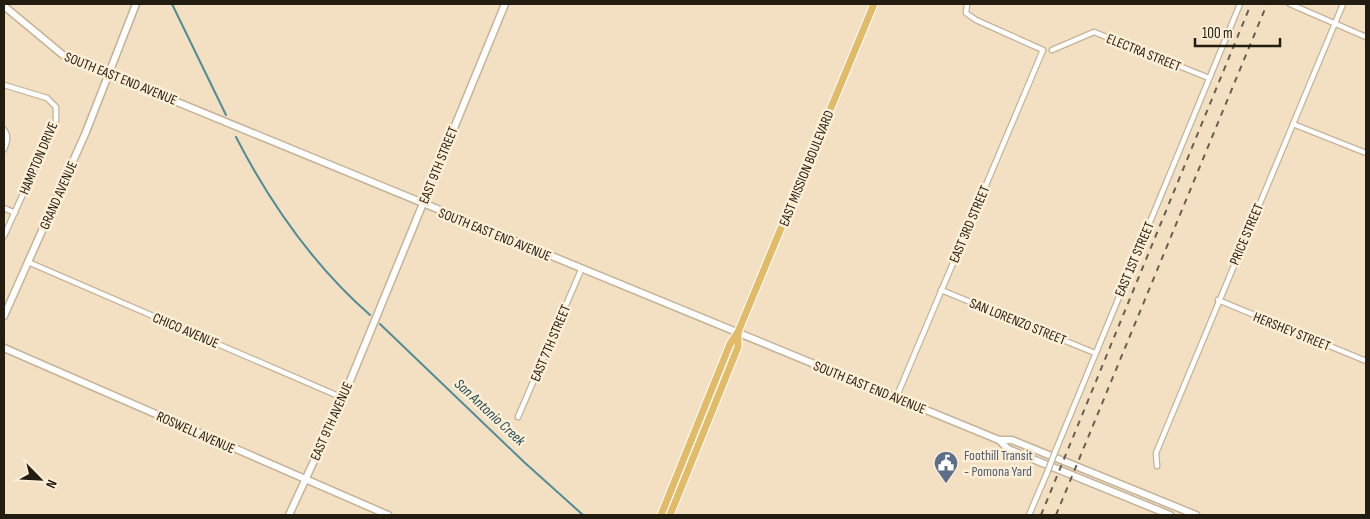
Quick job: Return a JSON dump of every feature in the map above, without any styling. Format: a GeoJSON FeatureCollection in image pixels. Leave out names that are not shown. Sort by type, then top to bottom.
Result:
{"type":"FeatureCollection","features":[{"type":"Feature","properties":{"kind":"main road","name":"EAST MISSION BOULEVARD"},"geometry":{"type":"LineString","coordinates":[[661,515],[730,344],[738,332],[874,4]]}},
{"type":"Feature","properties":{"kind":"main road","name":"EAST MISSION BOULEVARD"},"geometry":{"type":"LineString","coordinates":[[670,515],[738,347],[738,332]]}},
{"type":"Feature","properties":{"kind":"street","name":"GRAND AVENUE"},"geometry":{"type":"LineString","coordinates":[[4,316],[86,132],[136,4]]}},
{"type":"Feature","properties":{"kind":"street","name":"EAST 9TH STREET"},"geometry":{"type":"LineString","coordinates":[[371,326],[505,4]]}},
{"type":"Feature","properties":{"kind":"street","name":"EAST 3RD STREET"},"geometry":{"type":"LineString","coordinates":[[896,398],[1042,50],[976,20],[966,13],[967,4]]}},
{"type":"Feature","properties":{"kind":"street","name":"EAST 1ST STREET"},"geometry":{"type":"LineString","coordinates":[[1029,515],[1240,4]]}},
{"type":"Feature","properties":{"kind":"street"},"geometry":{"type":"LineString","coordinates":[[1290,4],[1366,37]]}},
{"type":"Feature","properties":{"kind":"street","name":"PRICE STREET"},"geometry":{"type":"LineString","coordinates":[[1157,466],[1156,453],[1218,300],[1343,4]]}},
{"type":"Feature","properties":{"kind":"street","name":"SOUTH EAST END AVENUE"},"geometry":{"type":"LineString","coordinates":[[4,6],[63,56],[108,72],[581,270],[738,332],[999,440]]}},
{"type":"Feature","properties":{"kind":"street","name":"ELECTRA STREET"},"geometry":{"type":"LineString","coordinates":[[1052,50],[1094,32],[1209,78]]}},
{"type":"Feature","properties":{"kind":"street","name":"HAMPTON DRIVE"},"geometry":{"type":"LineString","coordinates":[[4,85],[47,98],[56,107],[56,121],[4,236]]}},
{"type":"Feature","properties":{"kind":"street"},"geometry":{"type":"LineString","coordinates":[[1293,124],[1366,153]]}},
{"type":"Feature","properties":{"kind":"street"},"geometry":{"type":"LineString","coordinates":[[4,130],[7,133],[4,149]]}},
{"type":"Feature","properties":{"kind":"street"},"geometry":{"type":"LineString","coordinates":[[4,208],[15,213]]}},
{"type":"Feature","properties":{"kind":"street","name":"CHICO AVENUE"},"geometry":{"type":"LineString","coordinates":[[28,262],[343,398]]}},
{"type":"Feature","properties":{"kind":"street","name":"EAST 7TH STREET"},"geometry":{"type":"LineString","coordinates":[[518,417],[581,270]]}},
{"type":"Feature","properties":{"kind":"street","name":"SAN LORENZO STREET"},"geometry":{"type":"LineString","coordinates":[[941,290],[1095,353]]}},
{"type":"Feature","properties":{"kind":"street","name":"HERSHEY STREET"},"geometry":{"type":"LineString","coordinates":[[1218,300],[1366,361]]}},
{"type":"Feature","properties":{"kind":"street","name":"EAST 9TH AVENUE"},"geometry":{"type":"LineString","coordinates":[[289,515],[343,398],[371,326]]}},
{"type":"Feature","properties":{"kind":"street","name":"ROSWELL AVENUE"},"geometry":{"type":"LineString","coordinates":[[4,348],[388,515]]}},
{"type":"Feature","properties":{"kind":"street"},"geometry":{"type":"LineString","coordinates":[[999,440],[1008,449],[1170,515]]}},
{"type":"Feature","properties":{"kind":"street"},"geometry":{"type":"LineString","coordinates":[[999,440],[1012,440],[1196,515]]}},
{"type":"Feature","properties":{"kind":"waterway","name":"San Antonio Creek"},"geometry":{"type":"LineString","coordinates":[[172,4],[226,115]]}},
{"type":"Feature","properties":{"kind":"waterway","name":"San Antonio Creek"},"geometry":{"type":"LineString","coordinates":[[236,137],[263,186],[312,255],[330,276],[370,315]]}},
{"type":"Feature","properties":{"kind":"waterway","name":"San Antonio Creek"},"geometry":{"type":"LineString","coordinates":[[380,324],[524,462],[583,515]]}},
{"type":"Feature","properties":{"kind":"railway"},"geometry":{"type":"LineString","coordinates":[[1041,515],[1251,4]]}},
{"type":"Feature","properties":{"kind":"railway"},"geometry":{"type":"LineString","coordinates":[[1056,515],[1267,4]]}},
{"type":"Feature","properties":{"kind":"place","name":"Foothill Transit - Pomona Yard"},"geometry":{"type":"Point","coordinates":[946,484]}}]}
